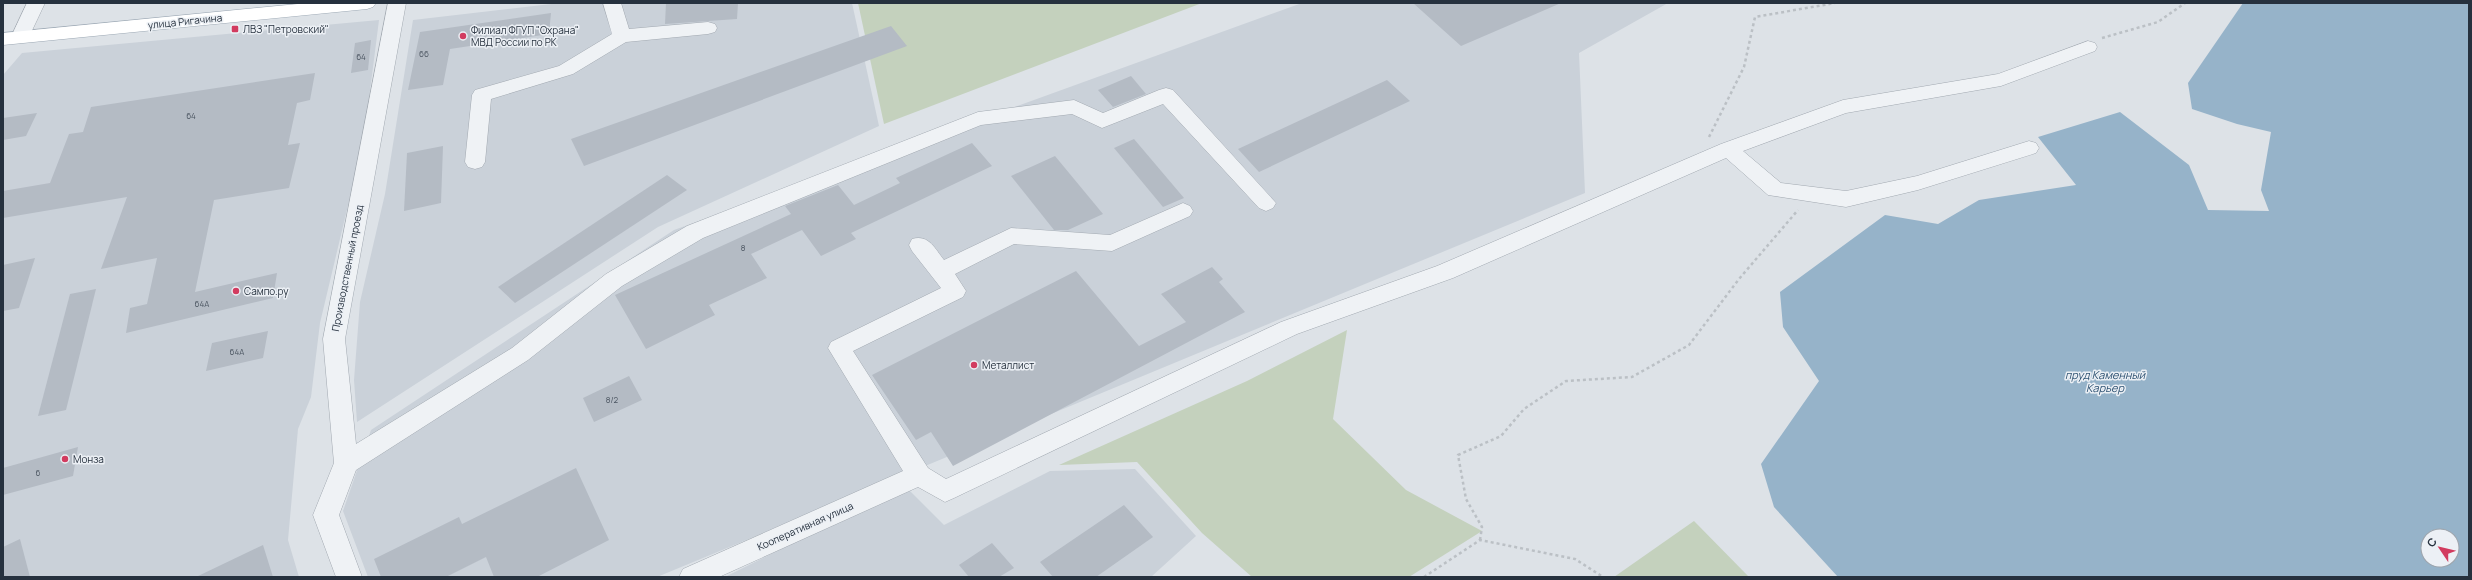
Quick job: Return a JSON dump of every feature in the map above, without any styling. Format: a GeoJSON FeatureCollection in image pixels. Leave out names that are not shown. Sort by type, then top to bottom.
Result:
{"type":"FeatureCollection","features":[{"type":"Feature","properties":{"kind":"main road","name":"улица Ригачина"},"geometry":{"type":"LineString","coordinates":[[8,39],[367,3]]}},
{"type":"Feature","properties":{"kind":"street"},"geometry":{"type":"LineString","coordinates":[[8,39],[36,3]]}},
{"type":"Feature","properties":{"kind":"street","name":"Производственный проезд"},"geometry":{"type":"LineString","coordinates":[[349,577],[326,515],[346,463],[334,339],[397,3]]}},
{"type":"Feature","properties":{"kind":"street"},"geometry":{"type":"LineString","coordinates":[[612,3],[622,36]]}},
{"type":"Feature","properties":{"kind":"street"},"geometry":{"type":"LineString","coordinates":[[474,162],[482,95],[566,70],[622,36],[708,28]]}},
{"type":"Feature","properties":{"kind":"street"},"geometry":{"type":"LineString","coordinates":[[920,245],[955,291],[839,348],[919,475],[945,491],[1289,328],[1445,272],[1728,149],[1843,107],[2001,80],[2088,47]]}},
{"type":"Feature","properties":{"kind":"street"},"geometry":{"type":"LineString","coordinates":[[346,463],[520,354],[614,280],[695,232],[978,119],[1074,108],[1102,122],[1166,95],[1266,203]]}},
{"type":"Feature","properties":{"kind":"street"},"geometry":{"type":"LineString","coordinates":[[1728,149],[1775,190],[1846,200],[1918,182],[2029,148]]}},
{"type":"Feature","properties":{"kind":"street"},"geometry":{"type":"LineString","coordinates":[[940,272],[1011,236],[1112,243],[1183,211]]}},
{"type":"Feature","properties":{"kind":"street","name":"Кооперативная улица"},"geometry":{"type":"LineString","coordinates":[[692,577],[919,475]]}},
{"type":"Feature","properties":{"kind":"path"},"geometry":{"type":"LineString","coordinates":[[1696,163],[1744,67],[1755,17],[1834,3]]}},
{"type":"Feature","properties":{"kind":"path"},"geometry":{"type":"LineString","coordinates":[[2088,47],[2094,40],[2158,22],[2185,3]]}},
{"type":"Feature","properties":{"kind":"path"},"geometry":{"type":"LineString","coordinates":[[1480,540],[1482,527],[1466,499],[1458,455],[1501,436],[1524,409],[1566,381],[1632,377],[1689,345],[1739,279],[1805,201],[1805,194]]}},
{"type":"Feature","properties":{"kind":"path"},"geometry":{"type":"LineString","coordinates":[[1424,577],[1480,540],[1575,559],[1603,577]]}},
{"type":"Feature","properties":{"kind":"shaded area"},"geometry":{"type":"Polygon","coordinates":[[[560,3],[852,3],[879,126],[658,227],[357,422],[354,380],[360,302],[385,194],[413,20],[560,3]]]}},
{"type":"Feature","properties":{"kind":"shaded area"},"geometry":{"type":"Polygon","coordinates":[[[1302,3],[1668,3],[1579,53],[1585,193],[657,577],[368,577],[343,511],[371,430],[674,230],[1302,3]]]}},
{"type":"Feature","properties":{"kind":"shaded area"},"geometry":{"type":"Polygon","coordinates":[[[379,20],[364,138],[320,323],[311,397],[298,429],[288,540],[299,577],[3,577],[3,75],[22,53],[379,20]]]}},
{"type":"Feature","properties":{"kind":"shaded area"},"geometry":{"type":"Polygon","coordinates":[[[1135,469],[1196,536],[1151,577],[725,577],[906,487],[944,525],[1050,471],[1135,469]]]}},
{"type":"Feature","properties":{"kind":"green space"},"geometry":{"type":"Polygon","coordinates":[[[858,3],[1202,3],[884,124],[858,3]]]}},
{"type":"Feature","properties":{"kind":"green space"},"geometry":{"type":"Polygon","coordinates":[[[1347,330],[1333,419],[1406,490],[1482,531],[1409,577],[1252,577],[1202,533],[1137,462],[1059,465],[1247,381],[1347,330]]]}},
{"type":"Feature","properties":{"kind":"green space"},"geometry":{"type":"Polygon","coordinates":[[[1694,521],[1749,577],[1614,577],[1694,521]]]}},
{"type":"Feature","properties":{"kind":"water","name":"пруд Каменный Карьер"},"geometry":{"type":"Polygon","coordinates":[[[2243,3],[2469,3],[2469,577],[1838,577],[1774,507],[1761,464],[1819,381],[1783,327],[1780,292],[1885,215],[1938,224],[1979,200],[2076,185],[2038,137],[2120,112],[2189,165],[2208,210],[2269,211],[2261,190],[2271,132],[2237,124],[2192,109],[2188,83],[2243,3]]]}},
{"type":"Feature","properties":{"kind":"building"},"geometry":{"type":"Polygon","coordinates":[[[666,3],[738,3],[737,19],[665,24],[666,3]]]}},
{"type":"Feature","properties":{"kind":"building"},"geometry":{"type":"Polygon","coordinates":[[[1413,3],[1561,3],[1461,46],[1413,3]]]}},
{"type":"Feature","properties":{"kind":"building"},"geometry":{"type":"Polygon","coordinates":[[[551,13],[549,34],[450,49],[443,85],[408,90],[420,32],[551,13]]]}},
{"type":"Feature","properties":{"kind":"building"},"geometry":{"type":"Polygon","coordinates":[[[891,26],[907,46],[584,166],[571,139],[891,26]]]}},
{"type":"Feature","properties":{"kind":"building"},"geometry":{"type":"Polygon","coordinates":[[[371,40],[368,70],[351,73],[355,43],[371,40]]]}},
{"type":"Feature","properties":{"kind":"building"},"geometry":{"type":"Polygon","coordinates":[[[315,73],[310,100],[297,103],[288,145],[300,143],[289,188],[214,200],[195,292],[277,273],[273,298],[126,333],[130,308],[147,304],[157,258],[101,269],[127,197],[3,218],[3,191],[50,183],[69,134],[83,132],[91,107],[315,73]]]}},
{"type":"Feature","properties":{"kind":"building"},"geometry":{"type":"Polygon","coordinates":[[[1131,76],[1146,94],[1113,107],[1098,90],[1131,76]]]}},
{"type":"Feature","properties":{"kind":"building"},"geometry":{"type":"Polygon","coordinates":[[[1387,80],[1410,101],[1259,172],[1238,149],[1387,80]]]}},
{"type":"Feature","properties":{"kind":"building"},"geometry":{"type":"Polygon","coordinates":[[[37,113],[26,136],[3,140],[3,118],[37,113]]]}},
{"type":"Feature","properties":{"kind":"building"},"geometry":{"type":"Polygon","coordinates":[[[1134,139],[1184,198],[1163,207],[1114,148],[1134,139]]]}},
{"type":"Feature","properties":{"kind":"building"},"geometry":{"type":"Polygon","coordinates":[[[972,143],[992,166],[851,233],[856,239],[821,256],[802,230],[751,254],[767,278],[709,305],[715,315],[646,349],[615,295],[791,214],[785,206],[838,185],[854,205],[900,183],[896,178],[972,143]]]}},
{"type":"Feature","properties":{"kind":"building"},"geometry":{"type":"Polygon","coordinates":[[[443,146],[441,203],[404,211],[407,153],[443,146]]]}},
{"type":"Feature","properties":{"kind":"building"},"geometry":{"type":"Polygon","coordinates":[[[1055,156],[1103,214],[1068,230],[1054,230],[1011,176],[1055,156]]]}},
{"type":"Feature","properties":{"kind":"building"},"geometry":{"type":"Polygon","coordinates":[[[667,175],[687,190],[515,303],[498,287],[667,175]]]}},
{"type":"Feature","properties":{"kind":"building"},"geometry":{"type":"Polygon","coordinates":[[[35,258],[19,308],[3,311],[3,265],[35,258]]]}},
{"type":"Feature","properties":{"kind":"building"},"geometry":{"type":"Polygon","coordinates":[[[1212,267],[1223,279],[1219,282],[1245,312],[953,466],[931,432],[916,440],[872,375],[1076,271],[1139,346],[1186,322],[1161,294],[1212,267]]]}},
{"type":"Feature","properties":{"kind":"building"},"geometry":{"type":"Polygon","coordinates":[[[96,289],[66,410],[38,416],[70,294],[96,289]]]}},
{"type":"Feature","properties":{"kind":"building"},"geometry":{"type":"Polygon","coordinates":[[[268,331],[263,358],[206,371],[212,343],[268,331]]]}},
{"type":"Feature","properties":{"kind":"building"},"geometry":{"type":"Polygon","coordinates":[[[629,376],[642,400],[594,422],[583,398],[629,376]]]}},
{"type":"Feature","properties":{"kind":"building"},"geometry":{"type":"Polygon","coordinates":[[[78,447],[73,476],[3,495],[3,468],[78,447]]]}},
{"type":"Feature","properties":{"kind":"building"},"geometry":{"type":"Polygon","coordinates":[[[576,468],[609,540],[537,577],[494,577],[486,557],[446,577],[381,577],[374,559],[459,517],[462,524],[576,468]]]}},
{"type":"Feature","properties":{"kind":"building"},"geometry":{"type":"Polygon","coordinates":[[[1124,505],[1153,537],[1096,577],[1053,577],[1040,562],[1124,505]]]}},
{"type":"Feature","properties":{"kind":"building"},"geometry":{"type":"Polygon","coordinates":[[[20,539],[30,577],[3,577],[3,547],[20,539]]]}},
{"type":"Feature","properties":{"kind":"building"},"geometry":{"type":"Polygon","coordinates":[[[992,543],[1014,568],[999,577],[969,577],[959,565],[992,543]]]}},
{"type":"Feature","properties":{"kind":"building"},"geometry":{"type":"Polygon","coordinates":[[[263,545],[273,577],[196,577],[263,545]]]}},
{"type":"Feature","properties":{"kind":"place","name":"ЛВЗ \"Петровский\""},"geometry":{"type":"Point","coordinates":[235,29]}},
{"type":"Feature","properties":{"kind":"place","name":"Филиал ФГУП \"Охрана\" МВД России по РК"},"geometry":{"type":"Point","coordinates":[463,36]}},
{"type":"Feature","properties":{"kind":"place","name":"Сампо.ру"},"geometry":{"type":"Point","coordinates":[236,291]}},
{"type":"Feature","properties":{"kind":"place","name":"Металлист"},"geometry":{"type":"Point","coordinates":[974,365]}},
{"type":"Feature","properties":{"kind":"place","name":"Монза"},"geometry":{"type":"Point","coordinates":[65,459]}}]}
